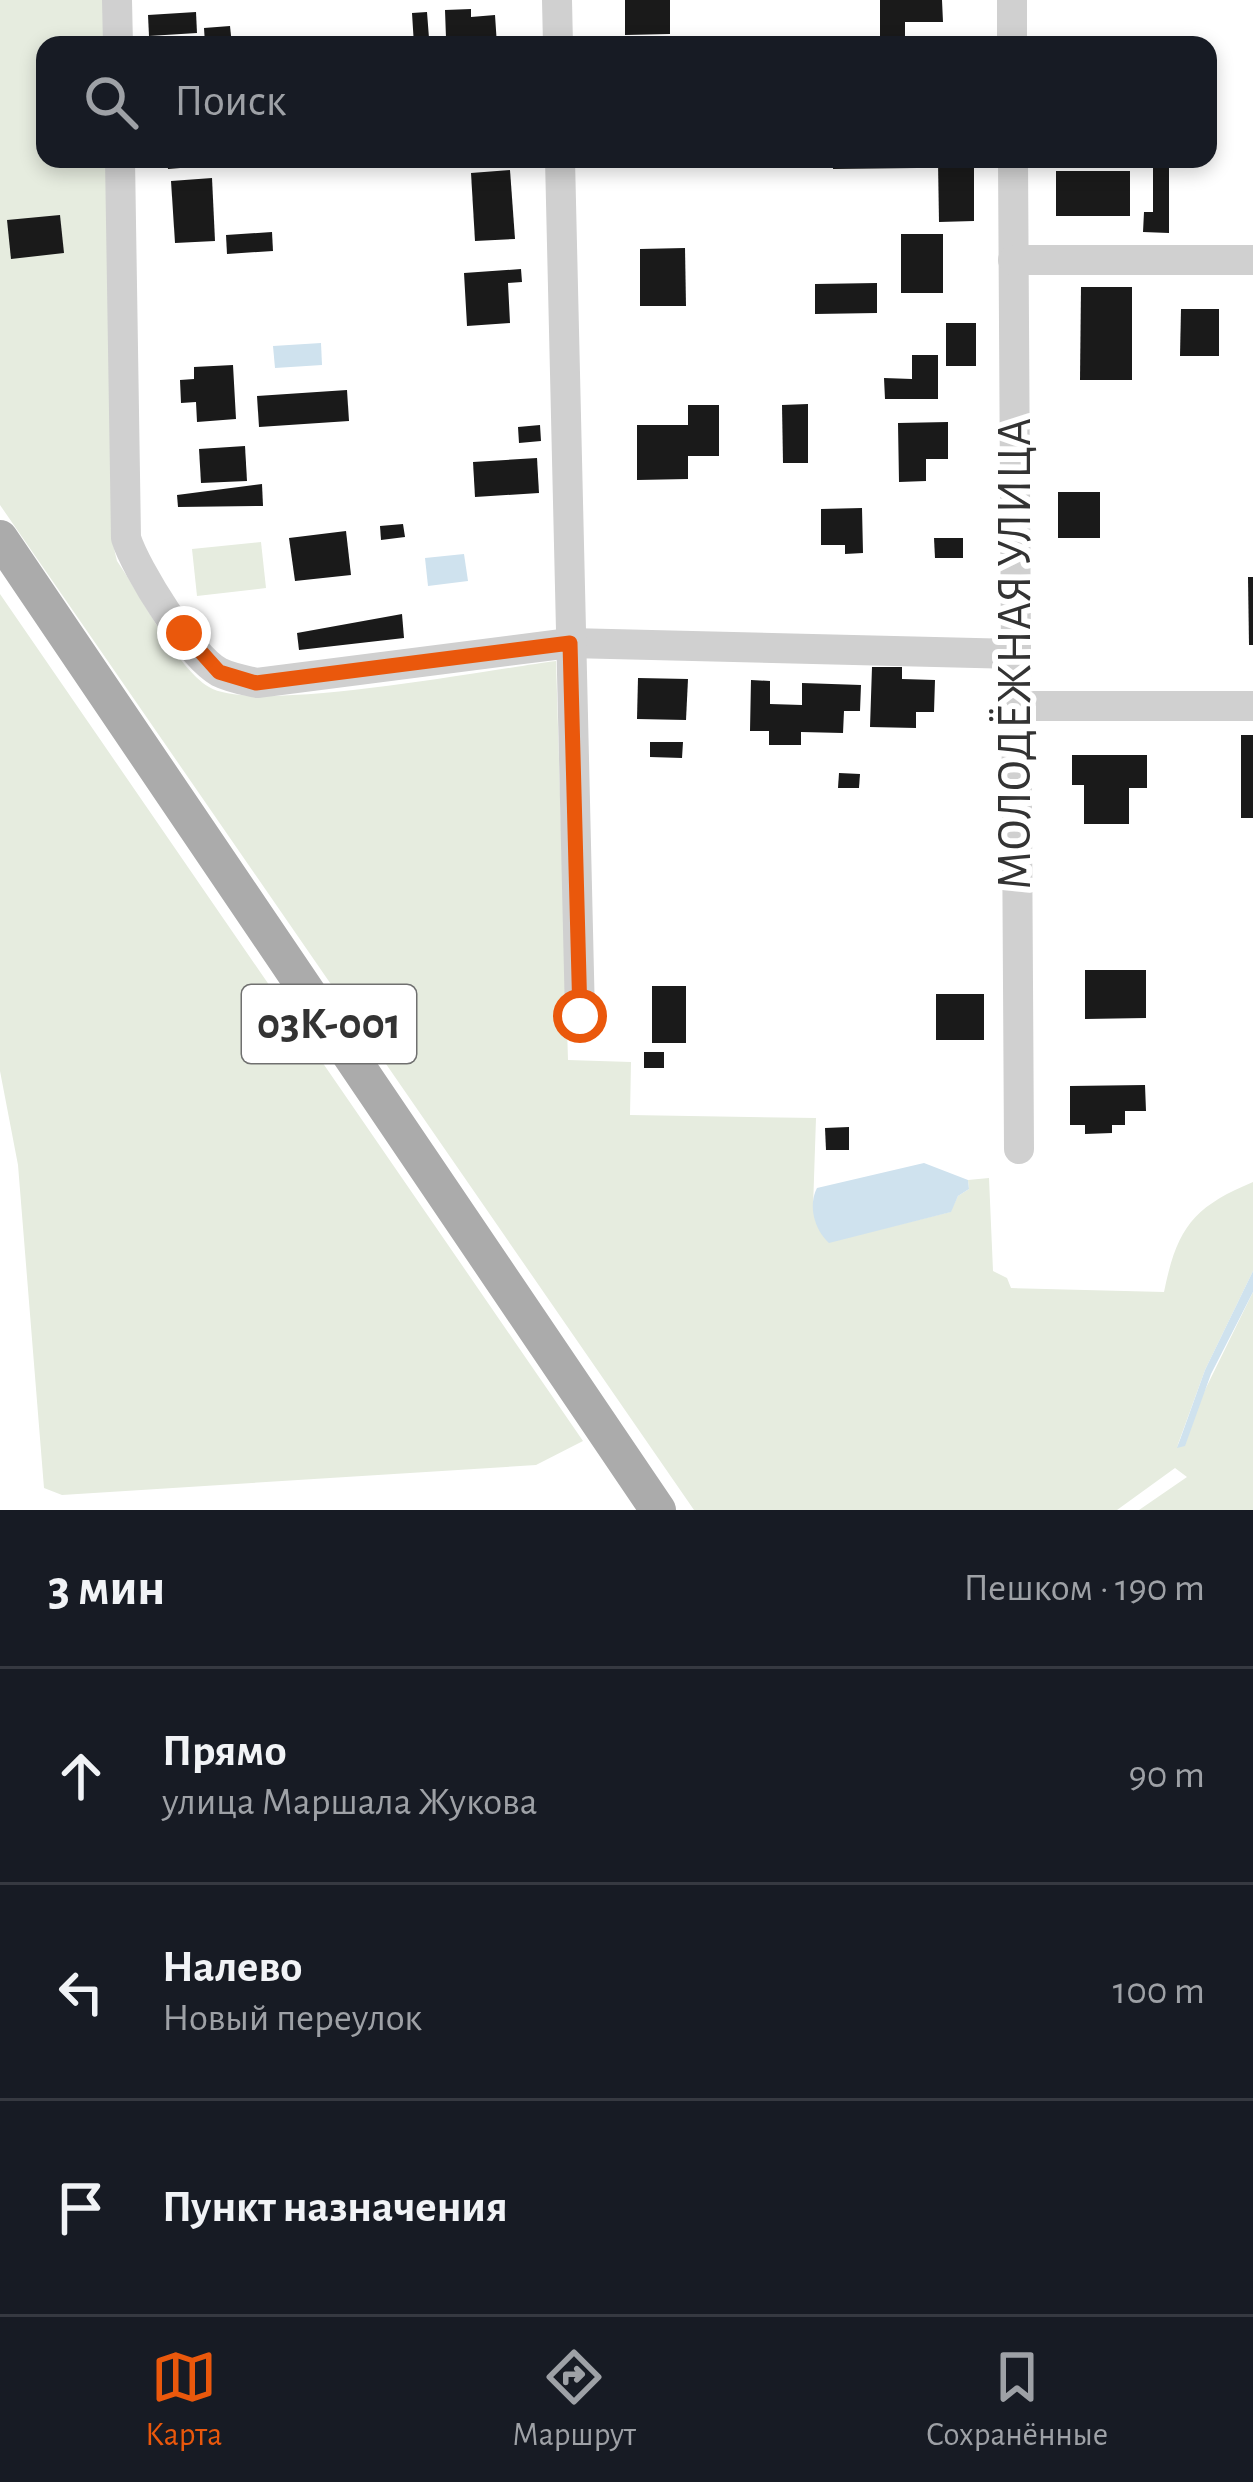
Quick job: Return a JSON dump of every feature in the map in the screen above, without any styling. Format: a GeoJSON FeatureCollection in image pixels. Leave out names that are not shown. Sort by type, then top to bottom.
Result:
{"type":"FeatureCollection","features":[{"type":"Feature","properties":{"kind":"main road","name":"03К-001"},"geometry":{"type":"LineString","coordinates":[[0,538],[658,1510]]}},
{"type":"Feature","properties":{"kind":"street"},"geometry":{"type":"LineString","coordinates":[[117,0],[118,36]]}},
{"type":"Feature","properties":{"kind":"street"},"geometry":{"type":"LineString","coordinates":[[557,0],[558,36]]}},
{"type":"Feature","properties":{"kind":"street"},"geometry":{"type":"LineString","coordinates":[[1012,0],[1012,36]]}},
{"type":"Feature","properties":{"kind":"street"},"geometry":{"type":"LineString","coordinates":[[120,168],[126,538],[131,556],[204,661],[219,672],[256,683],[570,643],[1016,654]]}},
{"type":"Feature","properties":{"kind":"street"},"geometry":{"type":"LineString","coordinates":[[560,168],[580,1016]]}},
{"type":"Feature","properties":{"kind":"street","name":"МОЛОДЁЖНАЯ УЛИЦА"},"geometry":{"type":"LineString","coordinates":[[1013,168],[1019,1149]]}},
{"type":"Feature","properties":{"kind":"street"},"geometry":{"type":"LineString","coordinates":[[1013,260],[1253,260]]}},
{"type":"Feature","properties":{"kind":"street"},"geometry":{"type":"LineString","coordinates":[[1016,706],[1253,706]]}},
{"type":"Feature","properties":{"kind":"shaded area"},"geometry":{"type":"Polygon","coordinates":[[[0,0],[104,0],[104,36],[36,36],[36,168],[106,168],[112,540],[117,561],[184,664],[209,687],[273,696],[375,688],[556,661],[568,1060],[631,1062],[630,1115],[816,1118],[813,1208],[829,1242],[950,1212],[958,1196],[969,1189],[968,1180],[989,1178],[993,1271],[1007,1278],[1011,1288],[1164,1292],[1175,1251],[1191,1222],[1216,1201],[1253,1182],[1253,1271],[1205,1370],[1177,1447],[1253,1292],[1253,1510],[1139,1510],[1187,1477],[1175,1468],[1117,1510],[694,1510],[0,505],[0,0]]]}},
{"type":"Feature","properties":{"kind":"shaded area"},"geometry":{"type":"Polygon","coordinates":[[[261,542],[266,588],[197,596],[192,549],[261,542]]]}},
{"type":"Feature","properties":{"kind":"shaded area"},"geometry":{"type":"Polygon","coordinates":[[[0,594],[583,1441],[536,1465],[62,1495],[44,1488],[18,1165],[0,1071],[0,594]]]}},
{"type":"Feature","properties":{"kind":"water"},"geometry":{"type":"Polygon","coordinates":[[[321,343],[322,365],[275,368],[273,346],[321,343]]]}},
{"type":"Feature","properties":{"kind":"water"},"geometry":{"type":"Polygon","coordinates":[[[464,554],[468,581],[428,586],[425,558],[464,554]]]}},
{"type":"Feature","properties":{"kind":"water"},"geometry":{"type":"Polygon","coordinates":[[[924,1163],[968,1180],[969,1189],[958,1196],[951,1212],[829,1243],[824,1237],[813,1209],[817,1188],[924,1163]]]}},
{"type":"Feature","properties":{"kind":"water"},"geometry":{"type":"Polygon","coordinates":[[[1253,1271],[1253,1292],[1211,1374],[1185,1446],[1177,1448],[1205,1370],[1253,1271]]]}},
{"type":"Feature","properties":{"kind":"building"},"geometry":{"type":"Polygon","coordinates":[[[625,0],[670,0],[670,34],[625,35],[625,0]]]}},
{"type":"Feature","properties":{"kind":"building"},"geometry":{"type":"Polygon","coordinates":[[[880,0],[942,0],[943,22],[905,22],[905,36],[880,36],[880,0]]]}},
{"type":"Feature","properties":{"kind":"building"},"geometry":{"type":"Polygon","coordinates":[[[471,9],[471,17],[495,15],[496,36],[446,36],[445,10],[471,9]]]}},
{"type":"Feature","properties":{"kind":"building"},"geometry":{"type":"Polygon","coordinates":[[[196,12],[197,33],[149,36],[148,15],[196,12]]]}},
{"type":"Feature","properties":{"kind":"building"},"geometry":{"type":"Polygon","coordinates":[[[427,12],[429,36],[413,36],[412,13],[427,12]]]}},
{"type":"Feature","properties":{"kind":"building"},"geometry":{"type":"Polygon","coordinates":[[[230,26],[231,36],[204,36],[204,28],[230,26]]]}},
{"type":"Feature","properties":{"kind":"building"},"geometry":{"type":"Polygon","coordinates":[[[938,168],[974,168],[974,221],[939,222],[938,168]]]}},
{"type":"Feature","properties":{"kind":"building"},"geometry":{"type":"Polygon","coordinates":[[[1153,168],[1169,168],[1169,233],[1143,232],[1144,212],[1153,212],[1153,168]]]}},
{"type":"Feature","properties":{"kind":"building"},"geometry":{"type":"Polygon","coordinates":[[[510,170],[515,239],[475,241],[471,173],[510,170]]]}},
{"type":"Feature","properties":{"kind":"building"},"geometry":{"type":"Polygon","coordinates":[[[1056,171],[1130,171],[1130,216],[1056,216],[1056,171]]]}},
{"type":"Feature","properties":{"kind":"building"},"geometry":{"type":"Polygon","coordinates":[[[212,178],[215,241],[175,243],[171,181],[212,178]]]}},
{"type":"Feature","properties":{"kind":"building"},"geometry":{"type":"Polygon","coordinates":[[[60,215],[64,253],[11,259],[7,220],[60,215]]]}},
{"type":"Feature","properties":{"kind":"building"},"geometry":{"type":"Polygon","coordinates":[[[272,232],[273,251],[227,254],[226,235],[272,232]]]}},
{"type":"Feature","properties":{"kind":"building"},"geometry":{"type":"Polygon","coordinates":[[[901,234],[943,234],[943,293],[901,293],[901,234]]]}},
{"type":"Feature","properties":{"kind":"building"},"geometry":{"type":"Polygon","coordinates":[[[685,248],[686,306],[640,306],[640,249],[685,248]]]}},
{"type":"Feature","properties":{"kind":"building"},"geometry":{"type":"Polygon","coordinates":[[[521,269],[522,282],[508,283],[510,323],[467,326],[464,273],[521,269]]]}},
{"type":"Feature","properties":{"kind":"building"},"geometry":{"type":"Polygon","coordinates":[[[877,283],[877,313],[815,314],[815,284],[877,283]]]}},
{"type":"Feature","properties":{"kind":"building"},"geometry":{"type":"Polygon","coordinates":[[[1081,287],[1132,287],[1132,380],[1080,380],[1081,287]]]}},
{"type":"Feature","properties":{"kind":"building"},"geometry":{"type":"Polygon","coordinates":[[[1181,309],[1219,309],[1219,356],[1180,356],[1181,309]]]}},
{"type":"Feature","properties":{"kind":"building"},"geometry":{"type":"Polygon","coordinates":[[[946,323],[976,323],[976,366],[946,366],[946,323]]]}},
{"type":"Feature","properties":{"kind":"building"},"geometry":{"type":"Polygon","coordinates":[[[912,355],[938,355],[938,399],[885,399],[884,378],[912,379],[912,355]]]}},
{"type":"Feature","properties":{"kind":"building"},"geometry":{"type":"Polygon","coordinates":[[[233,365],[236,419],[197,422],[196,402],[181,403],[180,380],[194,379],[194,367],[233,365]]]}},
{"type":"Feature","properties":{"kind":"building"},"geometry":{"type":"Polygon","coordinates":[[[347,390],[349,421],[259,427],[257,396],[347,390]]]}},
{"type":"Feature","properties":{"kind":"building"},"geometry":{"type":"Polygon","coordinates":[[[808,404],[808,463],[783,463],[782,405],[808,404]]]}},
{"type":"Feature","properties":{"kind":"building"},"geometry":{"type":"Polygon","coordinates":[[[688,405],[719,405],[719,456],[688,456],[688,479],[637,480],[637,425],[688,425],[688,405]]]}},
{"type":"Feature","properties":{"kind":"building"},"geometry":{"type":"Polygon","coordinates":[[[948,422],[948,459],[926,459],[926,481],[899,482],[898,423],[948,422]]]}},
{"type":"Feature","properties":{"kind":"building"},"geometry":{"type":"Polygon","coordinates":[[[540,425],[541,441],[519,443],[518,427],[540,425]]]}},
{"type":"Feature","properties":{"kind":"building"},"geometry":{"type":"Polygon","coordinates":[[[245,446],[247,481],[201,483],[199,449],[245,446]]]}},
{"type":"Feature","properties":{"kind":"building"},"geometry":{"type":"Polygon","coordinates":[[[537,458],[539,493],[475,497],[473,462],[537,458]]]}},
{"type":"Feature","properties":{"kind":"building"},"geometry":{"type":"Polygon","coordinates":[[[262,484],[263,506],[178,507],[177,495],[262,484]]]}},
{"type":"Feature","properties":{"kind":"building"},"geometry":{"type":"Polygon","coordinates":[[[1058,492],[1100,492],[1100,538],[1058,538],[1058,492]]]}},
{"type":"Feature","properties":{"kind":"building"},"geometry":{"type":"Polygon","coordinates":[[[862,508],[863,553],[845,554],[845,545],[821,545],[821,509],[862,508]]]}},
{"type":"Feature","properties":{"kind":"building"},"geometry":{"type":"Polygon","coordinates":[[[403,524],[405,537],[381,540],[380,526],[403,524]]]}},
{"type":"Feature","properties":{"kind":"building"},"geometry":{"type":"Polygon","coordinates":[[[346,531],[351,575],[295,581],[289,538],[346,531]]]}},
{"type":"Feature","properties":{"kind":"building"},"geometry":{"type":"Polygon","coordinates":[[[934,538],[963,538],[963,558],[935,558],[934,538]]]}},
{"type":"Feature","properties":{"kind":"building"},"geometry":{"type":"Polygon","coordinates":[[[1248,577],[1253,577],[1253,645],[1249,645],[1248,577]]]}},
{"type":"Feature","properties":{"kind":"building"},"geometry":{"type":"Polygon","coordinates":[[[402,614],[404,638],[299,650],[297,633],[402,614]]]}},
{"type":"Feature","properties":{"kind":"building"},"geometry":{"type":"Polygon","coordinates":[[[872,667],[902,667],[902,679],[935,680],[934,712],[916,712],[916,728],[870,727],[872,667]]]}},
{"type":"Feature","properties":{"kind":"building"},"geometry":{"type":"Polygon","coordinates":[[[638,678],[688,679],[686,720],[637,719],[638,678]]]}},
{"type":"Feature","properties":{"kind":"building"},"geometry":{"type":"Polygon","coordinates":[[[751,680],[770,681],[770,704],[802,705],[802,683],[861,685],[860,711],[844,711],[843,733],[801,732],[801,745],[769,745],[769,731],[750,731],[751,680]]]}},
{"type":"Feature","properties":{"kind":"building"},"geometry":{"type":"Polygon","coordinates":[[[1241,735],[1253,735],[1253,818],[1241,818],[1241,735]]]}},
{"type":"Feature","properties":{"kind":"building"},"geometry":{"type":"Polygon","coordinates":[[[650,742],[683,742],[682,758],[650,757],[650,742]]]}},
{"type":"Feature","properties":{"kind":"building"},"geometry":{"type":"Polygon","coordinates":[[[1072,755],[1147,755],[1147,788],[1129,788],[1129,824],[1084,824],[1084,785],[1072,785],[1072,755]]]}},
{"type":"Feature","properties":{"kind":"building"},"geometry":{"type":"Polygon","coordinates":[[[839,773],[860,774],[859,788],[838,788],[839,773]]]}},
{"type":"Feature","properties":{"kind":"building"},"geometry":{"type":"Polygon","coordinates":[[[1085,970],[1146,970],[1146,1018],[1085,1019],[1085,970]]]}},
{"type":"Feature","properties":{"kind":"building"},"geometry":{"type":"Polygon","coordinates":[[[652,986],[686,986],[686,1043],[652,1043],[652,986]]]}},
{"type":"Feature","properties":{"kind":"building"},"geometry":{"type":"Polygon","coordinates":[[[936,994],[984,994],[984,1040],[936,1040],[936,994]]]}},
{"type":"Feature","properties":{"kind":"building"},"geometry":{"type":"Polygon","coordinates":[[[644,1052],[664,1052],[664,1068],[644,1068],[644,1052]]]}},
{"type":"Feature","properties":{"kind":"building"},"geometry":{"type":"Polygon","coordinates":[[[1145,1085],[1146,1111],[1125,1111],[1125,1125],[1112,1125],[1112,1133],[1085,1134],[1085,1125],[1070,1125],[1070,1086],[1145,1085]]]}},
{"type":"Feature","properties":{"kind":"building"},"geometry":{"type":"Polygon","coordinates":[[[849,1127],[849,1150],[826,1150],[825,1128],[849,1127]]]}},
{"type":"Feature","properties":{"kind":"route"},"geometry":{"type":"LineString","coordinates":[[184,633],[204,661],[219,672],[256,683],[570,643],[580,1016]]}}]}
